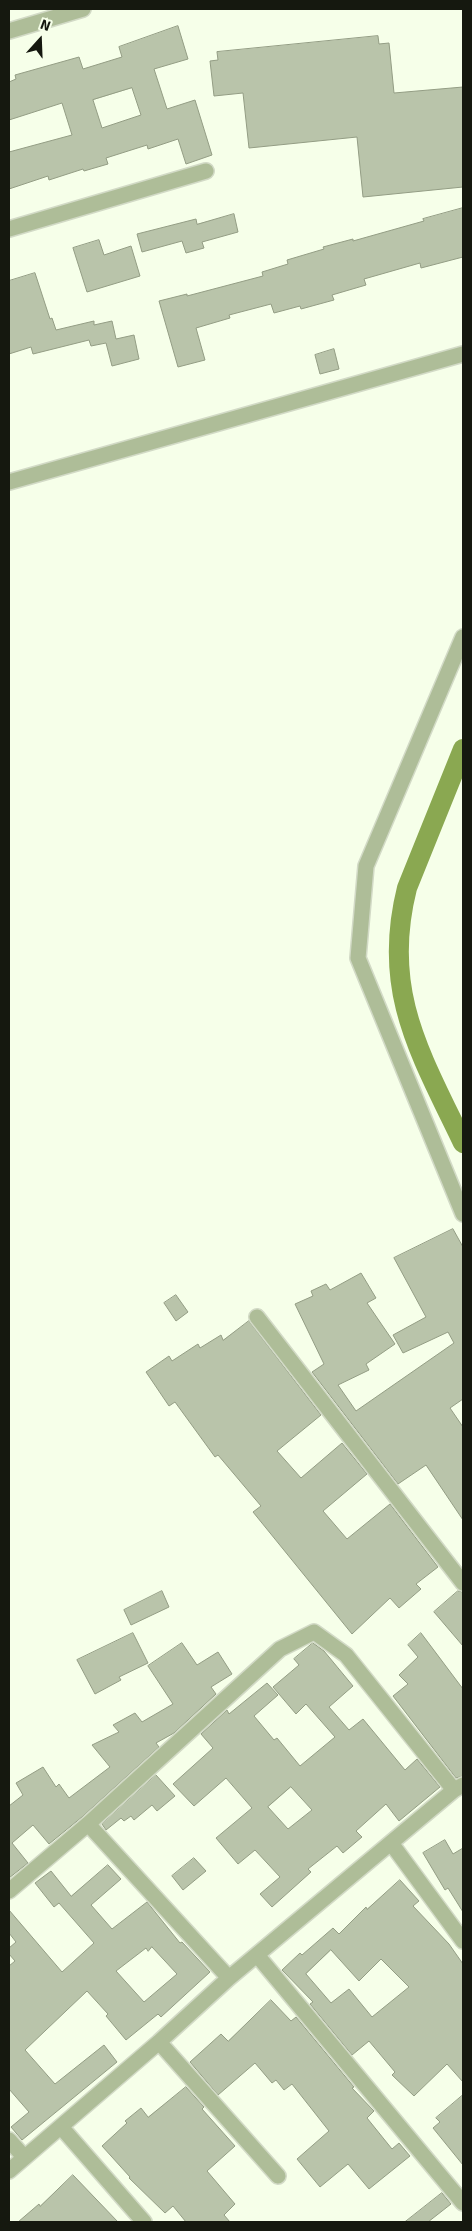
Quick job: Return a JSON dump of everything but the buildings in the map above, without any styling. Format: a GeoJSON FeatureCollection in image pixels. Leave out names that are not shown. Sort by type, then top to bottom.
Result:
{"type":"FeatureCollection","features":[{"type":"Feature","properties":{"kind":"street"},"geometry":{"type":"LineString","coordinates":[[9,30],[83,9]]}},
{"type":"Feature","properties":{"kind":"street"},"geometry":{"type":"LineString","coordinates":[[9,229],[206,171]]}},
{"type":"Feature","properties":{"kind":"street"},"geometry":{"type":"LineString","coordinates":[[9,482],[463,354]]}},
{"type":"Feature","properties":{"kind":"street"},"geometry":{"type":"LineString","coordinates":[[463,637],[366,866],[358,958],[463,1214]]}},
{"type":"Feature","properties":{"kind":"street"},"geometry":{"type":"LineString","coordinates":[[257,1317],[463,1583]]}},
{"type":"Feature","properties":{"kind":"street"},"geometry":{"type":"LineString","coordinates":[[9,1891],[88,1824],[280,1649],[314,1632],[346,1655],[458,1787],[229,1978],[160,2042],[62,2128],[9,2171]]}},
{"type":"Feature","properties":{"kind":"street"},"geometry":{"type":"LineString","coordinates":[[88,1824],[229,1978]]}},
{"type":"Feature","properties":{"kind":"street"},"geometry":{"type":"LineString","coordinates":[[391,1843],[463,1941]]}},
{"type":"Feature","properties":{"kind":"street"},"geometry":{"type":"LineString","coordinates":[[257,1955],[463,2203]]}},
{"type":"Feature","properties":{"kind":"street"},"geometry":{"type":"LineString","coordinates":[[160,2042],[278,2176]]}},
{"type":"Feature","properties":{"kind":"street"},"geometry":{"type":"LineString","coordinates":[[62,2128],[144,2222]]}},
{"type":"Feature","properties":{"kind":"street"},"geometry":{"type":"LineString","coordinates":[[9,2140],[24,2157]]}},
{"type":"Feature","properties":{"kind":"waterway"},"geometry":{"type":"LineString","coordinates":[[463,749],[407,888],[400,925],[399,959],[402,990],[409,1020],[432,1080],[463,1143]]}}]}
